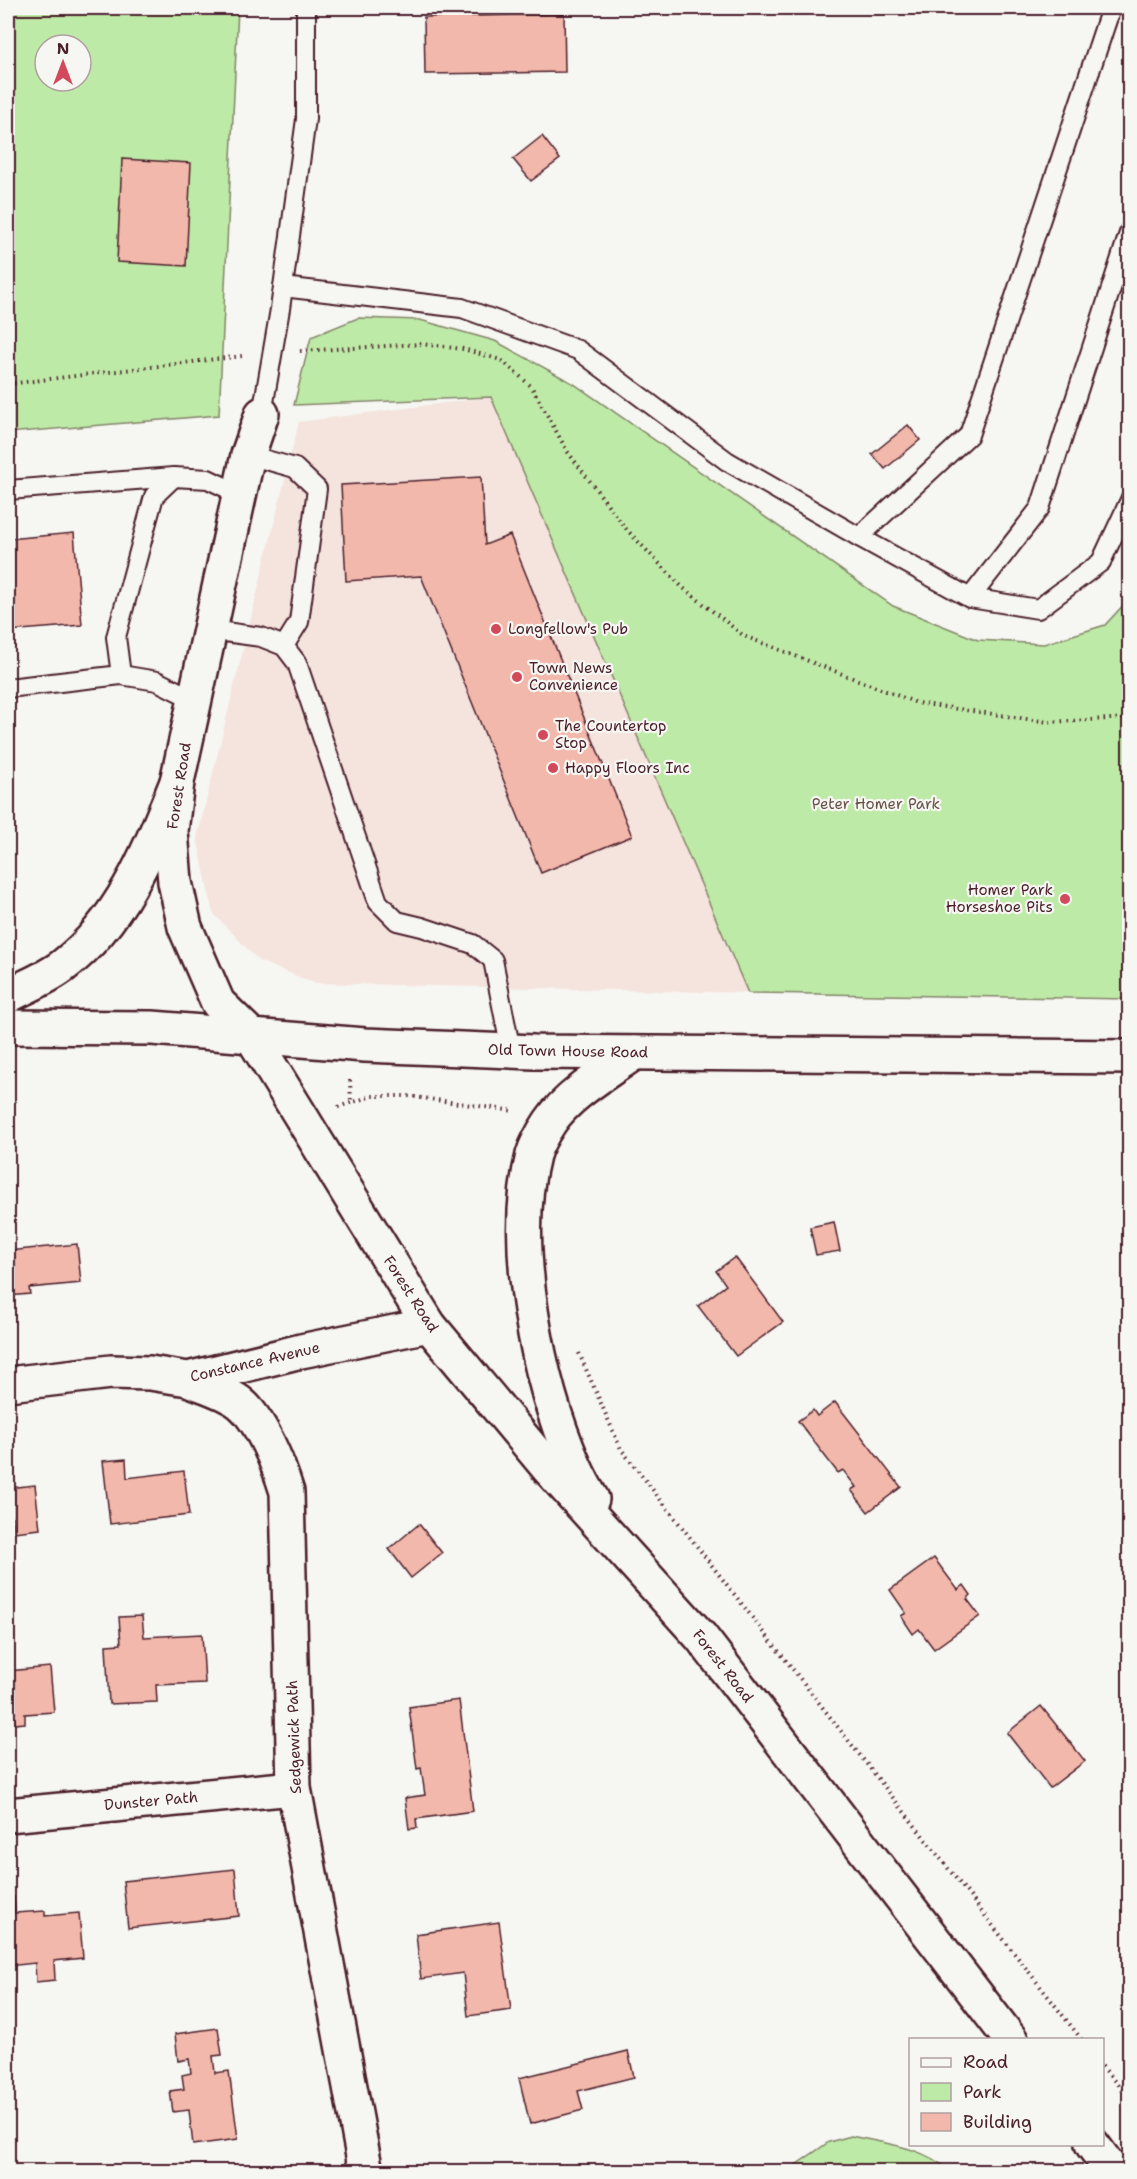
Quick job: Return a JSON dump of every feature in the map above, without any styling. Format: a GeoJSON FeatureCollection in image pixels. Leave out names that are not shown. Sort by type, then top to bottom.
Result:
{"type":"FeatureCollection","features":[{"type":"Feature","properties":{"kind":"main road","name":"Forest Road"},"geometry":{"type":"LineString","coordinates":[[262,414],[248,455],[239,494],[177,782],[171,831],[175,882],[185,927],[218,1003],[251,1035],[429,1325],[549,1469],[701,1637],[1009,2038]]}},
{"type":"Feature","properties":{"kind":"main road"},"geometry":{"type":"LineString","coordinates":[[8,996],[63,966],[97,936],[118,906],[151,847],[177,782]]}},
{"type":"Feature","properties":{"kind":"main road","name":"Old Town House Road"},"geometry":{"type":"LineString","coordinates":[[8,1027],[152,1028],[365,1045],[511,1051],[1130,1057]]}},
{"type":"Feature","properties":{"kind":"main road"},"geometry":{"type":"LineString","coordinates":[[614,1541],[575,1468],[555,1411],[539,1350],[526,1258],[526,1201],[533,1153],[550,1121],[573,1098],[634,1053]]}},
{"type":"Feature","properties":{"kind":"main road","name":"Constance Avenue"},"geometry":{"type":"LineString","coordinates":[[8,1384],[111,1372],[150,1373],[188,1379],[301,1351],[429,1325]]}},
{"type":"Feature","properties":{"kind":"main road","name":"Sedgewick Path"},"geometry":{"type":"LineString","coordinates":[[188,1379],[220,1391],[241,1403],[260,1428],[277,1459],[287,1492],[294,1788],[366,2172]]}},
{"type":"Feature","properties":{"kind":"main road","name":"Dunster Path"},"geometry":{"type":"LineString","coordinates":[[8,1815],[294,1788]]}},
{"type":"Feature","properties":{"kind":"main road"},"geometry":{"type":"LineString","coordinates":[[1093,2146],[1113,2172]]}},
{"type":"Feature","properties":{"kind":"lane"},"geometry":{"type":"LineString","coordinates":[[262,414],[283,287],[306,119],[306,8]]}},
{"type":"Feature","properties":{"kind":"lane"},"geometry":{"type":"LineString","coordinates":[[859,537],[969,435],[1111,8]]}},
{"type":"Feature","properties":{"kind":"lane"},"geometry":{"type":"LineString","coordinates":[[970,598],[1040,508],[1130,230]]}},
{"type":"Feature","properties":{"kind":"lane"},"geometry":{"type":"LineString","coordinates":[[283,287],[462,308],[578,350],[727,461],[970,598],[1038,609],[1101,562],[1130,500]]}},
{"type":"Feature","properties":{"kind":"lane"},"geometry":{"type":"LineString","coordinates":[[248,455],[295,468],[317,489],[299,622],[284,646]]}},
{"type":"Feature","properties":{"kind":"lane"},"geometry":{"type":"LineString","coordinates":[[121,675],[116,637],[154,496],[174,477]]}},
{"type":"Feature","properties":{"kind":"lane"},"geometry":{"type":"LineString","coordinates":[[8,490],[174,477],[207,479],[239,494]]}},
{"type":"Feature","properties":{"kind":"lane"},"geometry":{"type":"LineString","coordinates":[[210,630],[261,638],[284,646],[297,663],[378,902],[397,921],[473,944],[494,960],[511,1051]]}},
{"type":"Feature","properties":{"kind":"lane"},"geometry":{"type":"LineString","coordinates":[[8,688],[121,675],[157,681],[195,700]]}},
{"type":"Feature","properties":{"kind":"path"},"geometry":{"type":"LineString","coordinates":[[302,351],[422,344],[463,349],[501,360],[531,386],[567,451],[627,530],[682,587],[744,636],[917,703],[1048,722],[1130,718]]}},
{"type":"Feature","properties":{"kind":"path"},"geometry":{"type":"LineString","coordinates":[[8,384],[242,356]]}},
{"type":"Feature","properties":{"kind":"path"},"geometry":{"type":"LineString","coordinates":[[350,1080],[351,1103]]}},
{"type":"Feature","properties":{"kind":"path"},"geometry":{"type":"LineString","coordinates":[[333,1108],[372,1096],[408,1096],[524,1112]]}},
{"type":"Feature","properties":{"kind":"path"},"geometry":{"type":"LineString","coordinates":[[574,1343],[621,1449],[1080,2038]]}},
{"type":"Feature","properties":{"kind":"path"},"geometry":{"type":"LineString","coordinates":[[1104,2068],[1130,2100]]}},
{"type":"Feature","properties":{"kind":"shaded area"},"geometry":{"type":"Polygon","coordinates":[[[491,397],[748,993],[314,983],[259,961],[213,913],[197,838],[299,422],[491,397]]]}},
{"type":"Feature","properties":{"kind":"green space"},"geometry":{"type":"Polygon","coordinates":[[[8,8],[238,8],[219,415],[8,433],[8,8]]]}},
{"type":"Feature","properties":{"kind":"green space","name":"Peter Homer Park"},"geometry":{"type":"Polygon","coordinates":[[[358,318],[420,320],[495,341],[574,384],[893,606],[978,640],[1044,644],[1105,625],[1129,599],[1129,999],[748,993],[491,397],[294,405],[311,337],[358,318]]]}},
{"type":"Feature","properties":{"kind":"green space"},"geometry":{"type":"Polygon","coordinates":[[[851,2136],[916,2151],[950,2171],[787,2171],[829,2142],[851,2136]]]}},
{"type":"Feature","properties":{"kind":"building"},"geometry":{"type":"Polygon","coordinates":[[[564,14],[565,72],[425,74],[424,17],[564,14]]]}},
{"type":"Feature","properties":{"kind":"building"},"geometry":{"type":"Polygon","coordinates":[[[542,136],[560,159],[531,181],[513,159],[542,136]]]}},
{"type":"Feature","properties":{"kind":"building"},"geometry":{"type":"Polygon","coordinates":[[[122,159],[191,163],[186,266],[117,262],[122,159]]]}},
{"type":"Feature","properties":{"kind":"building"},"geometry":{"type":"Polygon","coordinates":[[[908,425],[920,440],[885,469],[872,454],[908,425]]]}},
{"type":"Feature","properties":{"kind":"building"},"geometry":{"type":"Polygon","coordinates":[[[481,477],[485,545],[510,535],[632,836],[541,873],[421,576],[346,581],[341,485],[481,477]]]}},
{"type":"Feature","properties":{"kind":"building"},"geometry":{"type":"Polygon","coordinates":[[[74,533],[82,625],[8,631],[8,539],[74,533]]]}},
{"type":"Feature","properties":{"kind":"building"},"geometry":{"type":"Polygon","coordinates":[[[834,1222],[840,1251],[816,1255],[810,1227],[834,1222]]]}},
{"type":"Feature","properties":{"kind":"building"},"geometry":{"type":"Polygon","coordinates":[[[77,1244],[81,1283],[29,1288],[30,1294],[8,1296],[8,1251],[77,1244]]]}},
{"type":"Feature","properties":{"kind":"building"},"geometry":{"type":"Polygon","coordinates":[[[735,1257],[783,1322],[736,1356],[698,1306],[726,1285],[716,1271],[735,1257]]]}},
{"type":"Feature","properties":{"kind":"building"},"geometry":{"type":"Polygon","coordinates":[[[835,1402],[901,1487],[868,1512],[851,1490],[856,1487],[843,1470],[838,1473],[798,1421],[813,1410],[817,1416],[835,1402]]]}},
{"type":"Feature","properties":{"kind":"building"},"geometry":{"type":"Polygon","coordinates":[[[126,1459],[127,1478],[184,1471],[189,1515],[110,1524],[103,1461],[126,1459]]]}},
{"type":"Feature","properties":{"kind":"building"},"geometry":{"type":"Polygon","coordinates":[[[35,1485],[40,1529],[14,1532],[13,1517],[8,1518],[8,1488],[35,1485]]]}},
{"type":"Feature","properties":{"kind":"building"},"geometry":{"type":"Polygon","coordinates":[[[419,1524],[442,1553],[411,1578],[389,1549],[419,1524]]]}},
{"type":"Feature","properties":{"kind":"building"},"geometry":{"type":"Polygon","coordinates":[[[934,1558],[958,1590],[964,1585],[971,1595],[967,1599],[980,1616],[934,1649],[919,1629],[913,1634],[901,1616],[906,1613],[890,1590],[934,1558]]]}},
{"type":"Feature","properties":{"kind":"building"},"geometry":{"type":"Polygon","coordinates":[[[142,1616],[144,1637],[202,1634],[205,1683],[156,1685],[157,1702],[109,1704],[106,1645],[121,1644],[119,1617],[142,1616]]]}},
{"type":"Feature","properties":{"kind":"building"},"geometry":{"type":"Polygon","coordinates":[[[50,1667],[54,1712],[25,1714],[25,1723],[15,1724],[14,1716],[8,1717],[8,1671],[50,1667]]]}},
{"type":"Feature","properties":{"kind":"building"},"geometry":{"type":"Polygon","coordinates":[[[459,1700],[473,1811],[416,1819],[417,1828],[409,1829],[405,1798],[425,1795],[421,1768],[417,1769],[409,1707],[459,1700]]]}},
{"type":"Feature","properties":{"kind":"building"},"geometry":{"type":"Polygon","coordinates":[[[1041,1706],[1085,1761],[1050,1788],[1007,1733],[1041,1706]]]}},
{"type":"Feature","properties":{"kind":"building"},"geometry":{"type":"Polygon","coordinates":[[[235,1869],[239,1916],[128,1928],[123,1881],[235,1869]]]}},
{"type":"Feature","properties":{"kind":"building"},"geometry":{"type":"Polygon","coordinates":[[[14,1897],[15,1913],[45,1911],[45,1916],[79,1913],[83,1958],[54,1961],[55,1980],[36,1982],[35,1963],[8,1966],[8,1898],[14,1897]]]}},
{"type":"Feature","properties":{"kind":"building"},"geometry":{"type":"Polygon","coordinates":[[[499,1922],[511,2010],[468,2016],[463,1973],[421,1979],[416,1934],[499,1922]]]}},
{"type":"Feature","properties":{"kind":"building"},"geometry":{"type":"Polygon","coordinates":[[[218,2028],[222,2055],[213,2056],[215,2073],[229,2071],[238,2139],[193,2145],[189,2110],[173,2112],[170,2091],[184,2089],[182,2075],[191,2073],[189,2059],[178,2061],[175,2034],[218,2028]]]}},
{"type":"Feature","properties":{"kind":"building"},"geometry":{"type":"Polygon","coordinates":[[[628,2051],[634,2077],[578,2091],[583,2110],[530,2124],[519,2078],[628,2051]]]}},
{"type":"Feature","properties":{"kind":"place","name":"Longfellow's Pub"},"geometry":{"type":"Point","coordinates":[496,629]}},
{"type":"Feature","properties":{"kind":"place","name":"Town News Convenience"},"geometry":{"type":"Point","coordinates":[517,677]}},
{"type":"Feature","properties":{"kind":"place","name":"The Countertop Stop"},"geometry":{"type":"Point","coordinates":[543,735]}},
{"type":"Feature","properties":{"kind":"place","name":"Happy Floors Inc"},"geometry":{"type":"Point","coordinates":[553,768]}},
{"type":"Feature","properties":{"kind":"place","name":"Homer Park Horseshoe Pits"},"geometry":{"type":"Point","coordinates":[1065,899]}}]}
